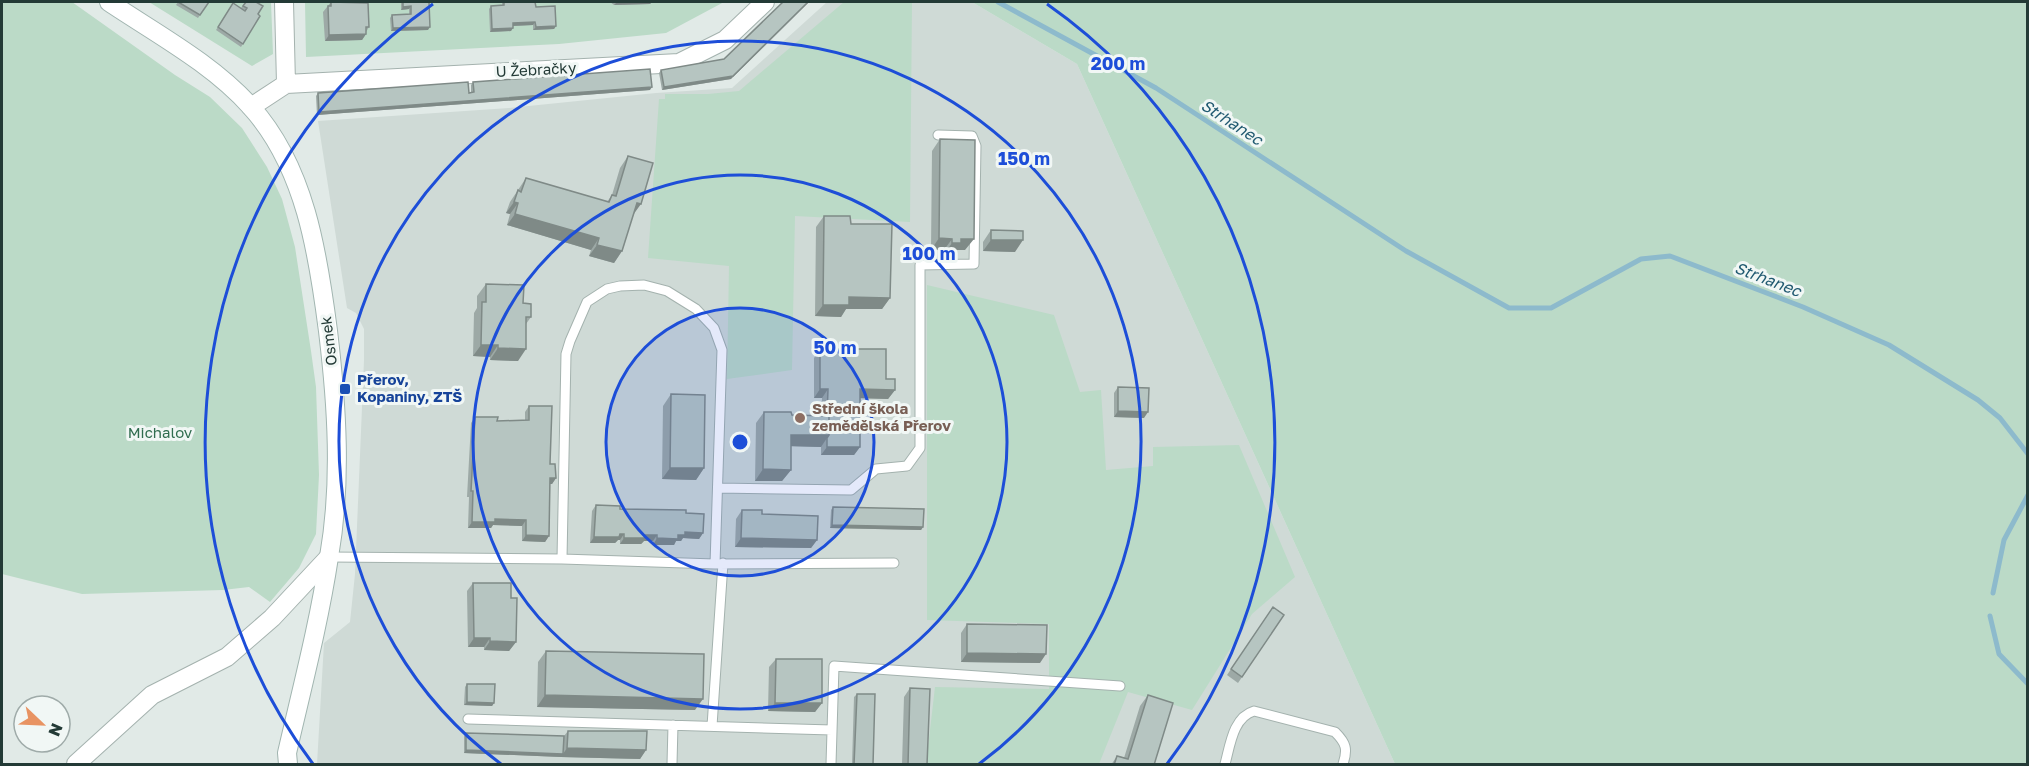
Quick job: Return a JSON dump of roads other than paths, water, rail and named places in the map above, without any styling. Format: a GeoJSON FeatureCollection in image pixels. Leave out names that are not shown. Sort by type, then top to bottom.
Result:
{"type":"FeatureCollection","features":[{"type":"Feature","properties":{"kind":"street","name":"Osmek"},"geometry":{"type":"LineString","coordinates":[[109,2],[204,66],[251,106],[276,142],[291,171],[303,203],[316,256],[330,345],[336,414],[337,475],[329,557],[286,761]]}},
{"type":"Feature","properties":{"kind":"street"},"geometry":{"type":"LineString","coordinates":[[284,2],[286,84]]}},
{"type":"Feature","properties":{"kind":"street","name":"U Žebračky"},"geometry":{"type":"LineString","coordinates":[[251,106],[286,84],[680,63],[725,40],[765,2]]}},
{"type":"Feature","properties":{"kind":"street"},"geometry":{"type":"LineString","coordinates":[[76,765],[152,695],[227,657],[272,618],[329,557]]}},
{"type":"Feature","properties":{"kind":"lane"},"geometry":{"type":"LineString","coordinates":[[718,488],[851,490],[876,469],[907,466],[920,448],[920,265],[974,264],[976,146],[972,136],[938,135]]}},
{"type":"Feature","properties":{"kind":"lane"},"geometry":{"type":"LineString","coordinates":[[562,559],[566,354],[570,340],[587,302],[607,289],[620,285],[644,285],[667,291],[696,309],[714,328],[722,350],[718,488],[719,563],[712,726]]}},
{"type":"Feature","properties":{"kind":"lane"},"geometry":{"type":"LineString","coordinates":[[329,557],[719,563],[894,562]]}},
{"type":"Feature","properties":{"kind":"lane"},"geometry":{"type":"LineString","coordinates":[[831,765],[834,666],[1120,686]]}},
{"type":"Feature","properties":{"kind":"lane"},"geometry":{"type":"LineString","coordinates":[[1224,765],[1238,722],[1245,714],[1254,711],[1335,732],[1345,741],[1346,750],[1342,765]]}},
{"type":"Feature","properties":{"kind":"lane"},"geometry":{"type":"LineString","coordinates":[[468,719],[832,730]]}},
{"type":"Feature","properties":{"kind":"lane"},"geometry":{"type":"LineString","coordinates":[[672,765],[674,725]]}},
{"type":"Feature","properties":{"kind":"waterway","name":"Strhanec"},"geometry":{"type":"LineString","coordinates":[[998,2],[1156,88],[1406,251],[1509,308],[1551,308],[1641,259],[1670,256],[1803,307],[1889,345],[1978,400],[2000,418],[2028,454]]}},
{"type":"Feature","properties":{"kind":"waterway","name":"Strhanec"},"geometry":{"type":"LineString","coordinates":[[1993,593],[2004,540],[2028,495]]}},
{"type":"Feature","properties":{"kind":"waterway","name":"Strhanec"},"geometry":{"type":"LineString","coordinates":[[1990,616],[1999,654],[2028,684]]}},
{"type":"Feature","properties":{"kind":"place","name":"Přerov, Kopaniny, ZTŠ"},"geometry":{"type":"Point","coordinates":[345,389]}},
{"type":"Feature","properties":{"kind":"place","name":"Střední škola zemědělská Přerov"},"geometry":{"type":"Point","coordinates":[800,418]}},
{"type":"Feature","properties":{"kind":"park label","name":"Michalov"},"geometry":{"type":"Point","coordinates":[160,433]}}]}
